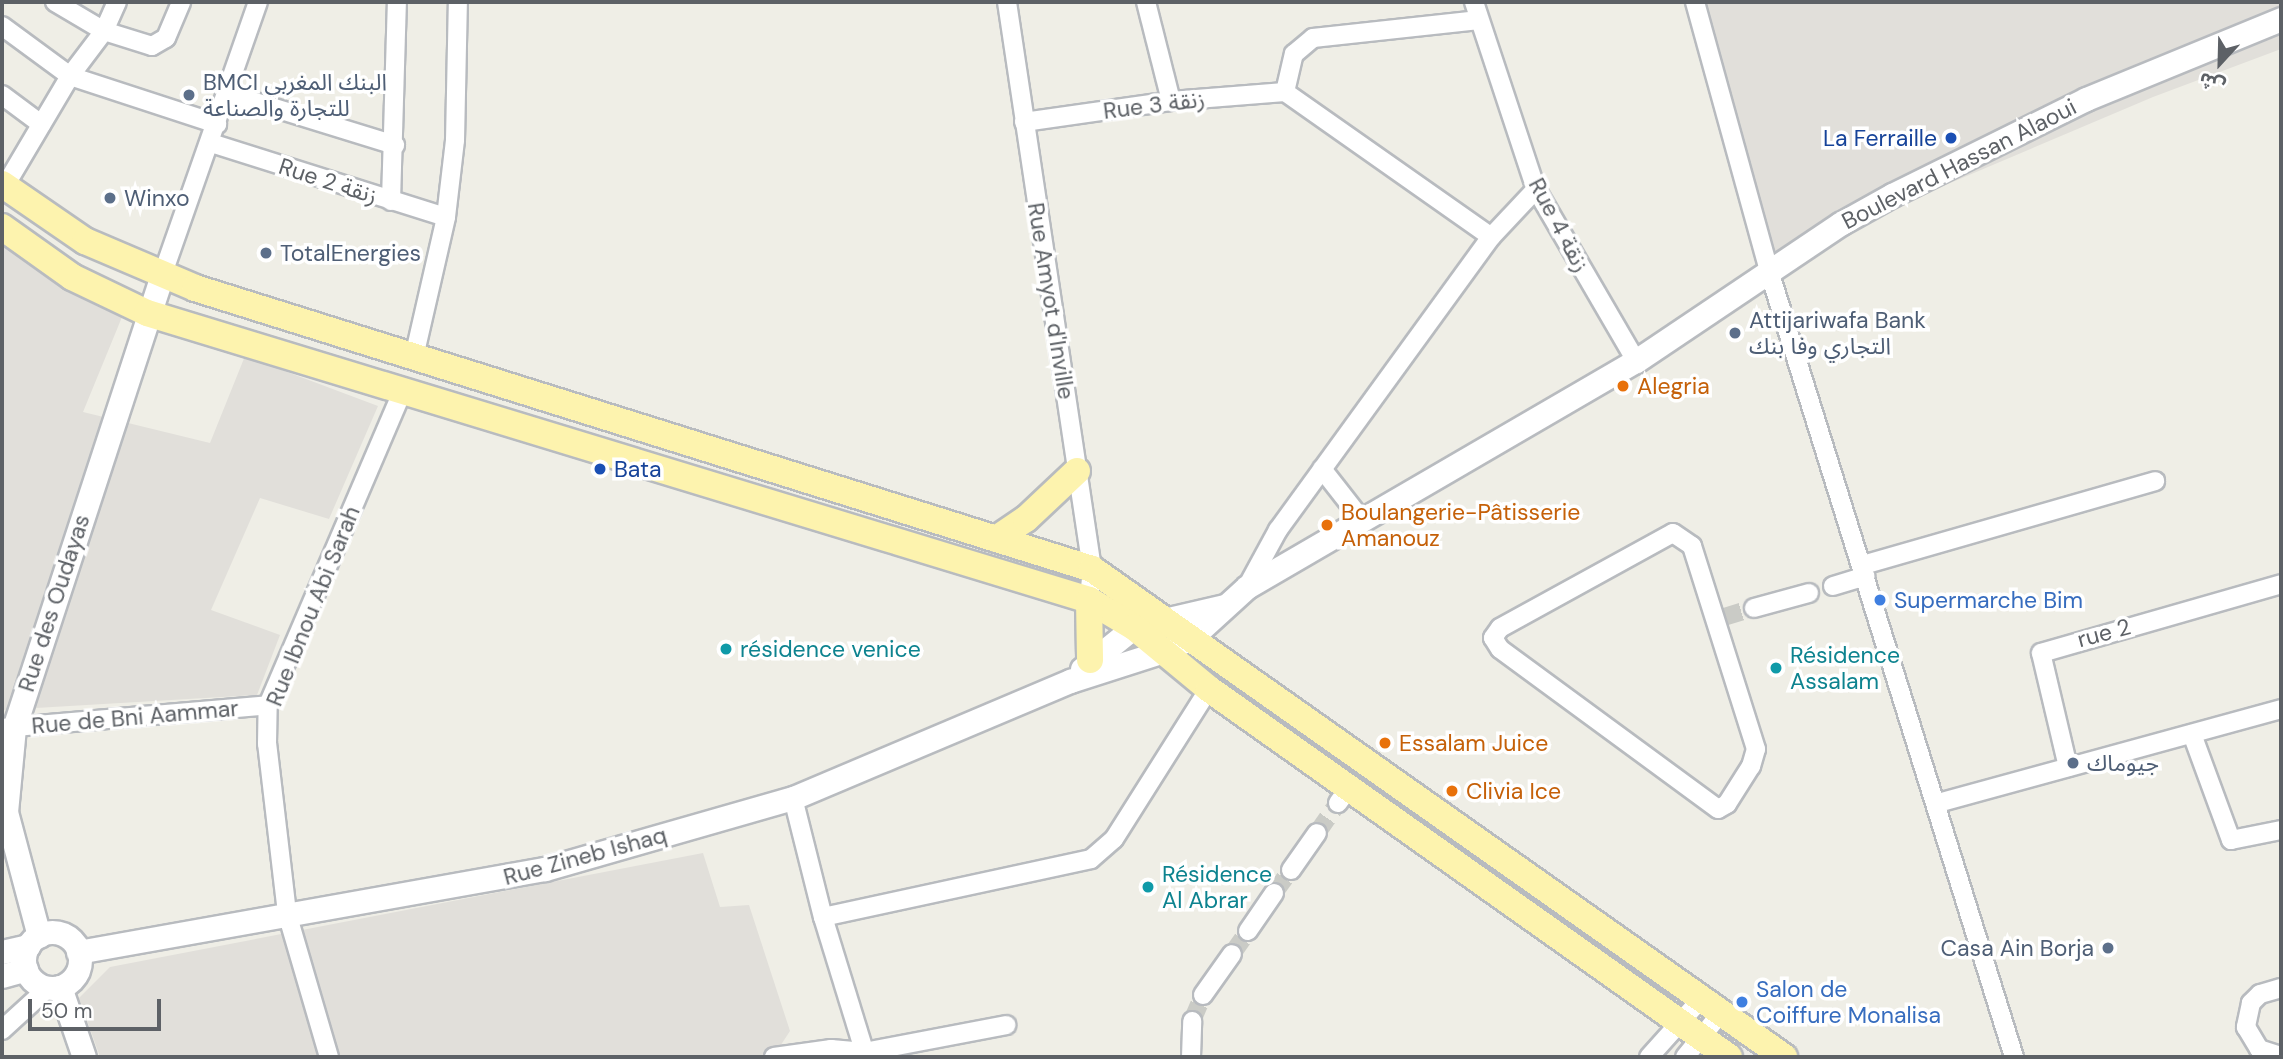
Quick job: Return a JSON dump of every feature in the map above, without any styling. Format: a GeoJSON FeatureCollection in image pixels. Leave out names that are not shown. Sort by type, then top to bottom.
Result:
{"type":"FeatureCollection","features":[{"type":"Feature","properties":{"kind":"main road"},"geometry":{"type":"LineString","coordinates":[[3,185],[85,241],[162,276],[1092,569],[1784,1057]]}},
{"type":"Feature","properties":{"kind":"main road"},"geometry":{"type":"LineString","coordinates":[[2,227],[72,277],[147,313],[1089,600],[1134,627],[1343,796],[1689,1040],[1729,1057]]}},
{"type":"Feature","properties":{"kind":"main road"},"geometry":{"type":"LineString","coordinates":[[996,539],[1033,513],[1077,471]]}},
{"type":"Feature","properties":{"kind":"main road"},"geometry":{"type":"LineString","coordinates":[[1089,600],[1090,660]]}},
{"type":"Feature","properties":{"kind":"street"},"geometry":{"type":"LineString","coordinates":[[55,2],[104,31],[138,43],[160,44],[181,2]]}},
{"type":"Feature","properties":{"kind":"street"},"geometry":{"type":"LineString","coordinates":[[3,185],[70,76],[104,31],[117,2]]}},
{"type":"Feature","properties":{"kind":"street"},"geometry":{"type":"LineString","coordinates":[[162,276],[211,143],[258,2]]}},
{"type":"Feature","properties":{"kind":"street"},"geometry":{"type":"LineString","coordinates":[[391,201],[395,145],[397,2]]}},
{"type":"Feature","properties":{"kind":"street"},"geometry":{"type":"LineString","coordinates":[[414,357],[446,217],[455,140],[458,2]]}},
{"type":"Feature","properties":{"kind":"street","name":"Rue Amyot d'Inville"},"geometry":{"type":"LineString","coordinates":[[1007,2],[1092,569],[1089,600]]}},
{"type":"Feature","properties":{"kind":"street"},"geometry":{"type":"LineString","coordinates":[[1146,2],[1171,101]]}},
{"type":"Feature","properties":{"kind":"street","name":"Rue 4 زنقة"},"geometry":{"type":"LineString","coordinates":[[1474,2],[1536,189],[1636,361]]}},
{"type":"Feature","properties":{"kind":"street"},"geometry":{"type":"LineString","coordinates":[[1695,2],[1770,274],[1938,803],[2014,1057]]}},
{"type":"Feature","properties":{"kind":"street","name":"Boulevard Hassan Alaoui"},"geometry":{"type":"LineString","coordinates":[[1164,651],[1191,638],[1247,587],[1636,361],[1770,274],[1840,224],[1954,163],[2085,99],[2281,19]]}},
{"type":"Feature","properties":{"kind":"street"},"geometry":{"type":"LineString","coordinates":[[1479,20],[1314,38],[1294,54],[1285,92],[1491,237]]}},
{"type":"Feature","properties":{"kind":"street"},"geometry":{"type":"LineString","coordinates":[[2,26],[70,76],[216,124]]}},
{"type":"Feature","properties":{"kind":"street","name":"Rue 3 زنقة"},"geometry":{"type":"LineString","coordinates":[[1024,122],[1171,101],[1285,92]]}},
{"type":"Feature","properties":{"kind":"street"},"geometry":{"type":"LineString","coordinates":[[226,93],[395,145]]}},
{"type":"Feature","properties":{"kind":"street"},"geometry":{"type":"LineString","coordinates":[[2,95],[41,124]]}},
{"type":"Feature","properties":{"kind":"street","name":"Rue 2 زنقة"},"geometry":{"type":"LineString","coordinates":[[211,143],[446,217]]}},
{"type":"Feature","properties":{"kind":"street"},"geometry":{"type":"LineString","coordinates":[[1247,587],[1278,530],[1322,469],[1491,237],[1536,189]]}},
{"type":"Feature","properties":{"kind":"street","name":"Rue des Oudayas"},"geometry":{"type":"LineString","coordinates":[[34,941],[6,812],[8,728],[147,313],[162,276]]}},
{"type":"Feature","properties":{"kind":"street","name":"Rue Ibnou Abi Sarah"},"geometry":{"type":"LineString","coordinates":[[329,1057],[287,914],[267,744],[268,705],[402,390]]}},
{"type":"Feature","properties":{"kind":"street"},"geometry":{"type":"LineString","coordinates":[[1322,469],[1362,520]]}},
{"type":"Feature","properties":{"kind":"street"},"geometry":{"type":"LineString","coordinates":[[1833,586],[1865,571],[2155,481]]}},
{"type":"Feature","properties":{"kind":"street"},"geometry":{"type":"LineString","coordinates":[[1673,533],[1692,546],[1720,618],[1756,749],[1751,766],[1727,804],[1718,809],[1500,649],[1493,638],[1500,628],[1673,533]]}},
{"type":"Feature","properties":{"kind":"street","name":"rue 2"},"geometry":{"type":"LineString","coordinates":[[2068,767],[2041,653],[2281,584]]}},
{"type":"Feature","properties":{"kind":"street"},"geometry":{"type":"LineString","coordinates":[[1754,608],[1809,593]]}},
{"type":"Feature","properties":{"kind":"street"},"geometry":{"type":"LineString","coordinates":[[1163,617],[1225,606]]}},
{"type":"Feature","properties":{"kind":"street","name":"Rue Zineb Ishaq"},"geometry":{"type":"LineString","coordinates":[[1070,681],[1090,660],[1134,627],[1163,617]]}},
{"type":"Feature","properties":{"kind":"street","name":"Rue Zineb Ishaq"},"geometry":{"type":"LineString","coordinates":[[78,951],[545,869],[793,798],[1070,681],[1164,651]]}},
{"type":"Feature","properties":{"kind":"street"},"geometry":{"type":"LineString","coordinates":[[822,917],[1091,859],[1114,839],[1209,689]]}},
{"type":"Feature","properties":{"kind":"street","name":"Rue de Bni Aammar"},"geometry":{"type":"LineString","coordinates":[[8,728],[268,705]]}},
{"type":"Feature","properties":{"kind":"street"},"geometry":{"type":"LineString","coordinates":[[1938,803],[2281,709]]}},
{"type":"Feature","properties":{"kind":"street"},"geometry":{"type":"LineString","coordinates":[[2192,734],[2231,840],[2281,830]]}},
{"type":"Feature","properties":{"kind":"street"},"geometry":{"type":"LineString","coordinates":[[793,798],[822,917],[866,1055]]}},
{"type":"Feature","properties":{"kind":"street"},"geometry":{"type":"LineString","coordinates":[[1291,870],[1317,833]]}},
{"type":"Feature","properties":{"kind":"street"},"geometry":{"type":"LineString","coordinates":[[1248,931],[1275,893]]}},
{"type":"Feature","properties":{"kind":"street"},"geometry":{"type":"LineString","coordinates":[[2,953],[58,933],[78,951],[78,969],[2,1030]]}},
{"type":"Feature","properties":{"kind":"street"},"geometry":{"type":"LineString","coordinates":[[34,941],[26,969],[34,982],[54,987]]}},
{"type":"Feature","properties":{"kind":"street"},"geometry":{"type":"LineString","coordinates":[[1203,995],[1232,954]]}},
{"type":"Feature","properties":{"kind":"street"},"geometry":{"type":"LineString","coordinates":[[2,976],[26,969]]}},
{"type":"Feature","properties":{"kind":"street"},"geometry":{"type":"LineString","coordinates":[[54,987],[83,1057]]}},
{"type":"Feature","properties":{"kind":"street"},"geometry":{"type":"LineString","coordinates":[[2281,988],[2260,994],[2251,1003],[2246,1027],[2259,1049],[2281,1056]]}},
{"type":"Feature","properties":{"kind":"street"},"geometry":{"type":"LineString","coordinates":[[1689,1040],[1711,1006]]}},
{"type":"Feature","properties":{"kind":"street"},"geometry":{"type":"LineString","coordinates":[[1649,1057],[1689,1040],[1711,1006]]}},
{"type":"Feature","properties":{"kind":"street"},"geometry":{"type":"LineString","coordinates":[[1191,1057],[1192,1021]]}},
{"type":"Feature","properties":{"kind":"street"},"geometry":{"type":"LineString","coordinates":[[774,1057],[831,1049],[866,1055],[1006,1025]]}},
{"type":"Feature","properties":{"kind":"shaded area"},"geometry":{"type":"Polygon","coordinates":[[[1686,2],[2281,2],[2281,49],[2153,97],[1759,264],[1686,2]]]}},
{"type":"Feature","properties":{"kind":"shaded area"},"geometry":{"type":"Polygon","coordinates":[[[2,245],[122,317],[83,412],[210,443],[245,356],[378,406],[329,519],[260,498],[211,610],[280,635],[257,695],[2,710],[2,245]]]}},
{"type":"Feature","properties":{"kind":"shaded area"},"geometry":{"type":"Polygon","coordinates":[[[703,853],[720,907],[749,905],[790,1031],[773,1057],[100,1057],[79,998],[110,967],[703,853]]]}},
{"type":"Feature","properties":{"kind":"tunnel"},"geometry":{"type":"LineString","coordinates":[[1724,617],[1754,608]]}},
{"type":"Feature","properties":{"kind":"tunnel"},"geometry":{"type":"LineString","coordinates":[[1317,833],[1338,803]]}},
{"type":"Feature","properties":{"kind":"tunnel"},"geometry":{"type":"LineString","coordinates":[[1274,893],[1291,870]]}},
{"type":"Feature","properties":{"kind":"tunnel"},"geometry":{"type":"LineString","coordinates":[[1232,954],[1248,931]]}},
{"type":"Feature","properties":{"kind":"tunnel"},"geometry":{"type":"LineString","coordinates":[[1192,1021],[1203,995]]}},
{"type":"Feature","properties":{"kind":"place","name":"BMCI البنك المغربي للتجارة والصناعة"},"geometry":{"type":"Point","coordinates":[189,95]}},
{"type":"Feature","properties":{"kind":"place","name":"La Ferraille"},"geometry":{"type":"Point","coordinates":[1951,138]}},
{"type":"Feature","properties":{"kind":"place","name":"Winxo"},"geometry":{"type":"Point","coordinates":[110,198]}},
{"type":"Feature","properties":{"kind":"place","name":"TotalEnergies"},"geometry":{"type":"Point","coordinates":[266,253]}},
{"type":"Feature","properties":{"kind":"place","name":"Attijariwafa Bank التجاري وفا بنك"},"geometry":{"type":"Point","coordinates":[1735,333]}},
{"type":"Feature","properties":{"kind":"place","name":"Alegria"},"geometry":{"type":"Point","coordinates":[1623,386]}},
{"type":"Feature","properties":{"kind":"place","name":"Bata"},"geometry":{"type":"Point","coordinates":[600,469]}},
{"type":"Feature","properties":{"kind":"place","name":"Boulangerie-Pâtisserie Amanouz"},"geometry":{"type":"Point","coordinates":[1327,525]}},
{"type":"Feature","properties":{"kind":"place","name":"Supermarche Bim"},"geometry":{"type":"Point","coordinates":[1880,600]}},
{"type":"Feature","properties":{"kind":"place","name":"résidence venice"},"geometry":{"type":"Point","coordinates":[726,649]}},
{"type":"Feature","properties":{"kind":"place","name":"Résidence Assalam"},"geometry":{"type":"Point","coordinates":[1776,668]}},
{"type":"Feature","properties":{"kind":"place","name":"Essalam Juice"},"geometry":{"type":"Point","coordinates":[1385,743]}},
{"type":"Feature","properties":{"kind":"place","name":"جيوماك"},"geometry":{"type":"Point","coordinates":[2073,763]}},
{"type":"Feature","properties":{"kind":"place","name":"Clivia Ice"},"geometry":{"type":"Point","coordinates":[1452,791]}},
{"type":"Feature","properties":{"kind":"place","name":"Résidence Al Abrar"},"geometry":{"type":"Point","coordinates":[1148,887]}},
{"type":"Feature","properties":{"kind":"place","name":"Casa Ain Borja"},"geometry":{"type":"Point","coordinates":[2108,948]}},
{"type":"Feature","properties":{"kind":"place","name":"Salon de Coiffure Monalisa"},"geometry":{"type":"Point","coordinates":[1742,1002]}}]}
